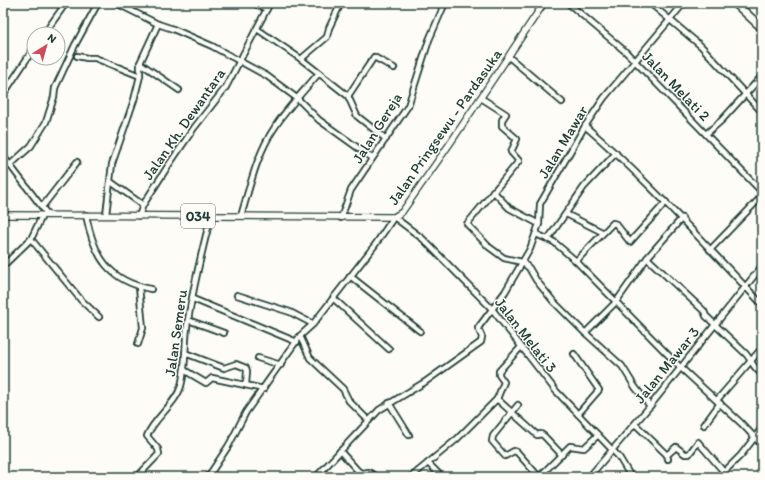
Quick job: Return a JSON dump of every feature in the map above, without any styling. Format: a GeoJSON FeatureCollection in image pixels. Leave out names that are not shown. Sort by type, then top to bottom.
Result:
{"type":"FeatureCollection","features":[{"type":"Feature","properties":{"kind":"highway"},"geometry":{"type":"LineString","coordinates":[[735,3],[762,28]]}},
{"type":"Feature","properties":{"kind":"main road","name":"Jalan Pringsewu - Pardasuka"},"geometry":{"type":"LineString","coordinates":[[3,215],[341,218],[394,217],[402,212],[481,98],[544,3]]}},
{"type":"Feature","properties":{"kind":"street"},"geometry":{"type":"LineString","coordinates":[[50,26],[66,3]]}},
{"type":"Feature","properties":{"kind":"street"},"geometry":{"type":"LineString","coordinates":[[10,165],[31,146],[46,122],[54,97],[55,88],[75,45],[98,3]]}},
{"type":"Feature","properties":{"kind":"street"},"geometry":{"type":"LineString","coordinates":[[116,3],[158,24],[173,29],[240,60],[267,76],[298,99],[319,120],[372,158]]}},
{"type":"Feature","properties":{"kind":"street"},"geometry":{"type":"LineString","coordinates":[[253,3],[267,9]]}},
{"type":"Feature","properties":{"kind":"street","name":"Jalan Kh. Dewantara"},"geometry":{"type":"LineString","coordinates":[[139,216],[143,205],[194,128],[222,94],[270,3]]}},
{"type":"Feature","properties":{"kind":"street"},"geometry":{"type":"LineString","coordinates":[[301,59],[327,37],[329,28],[341,3]]}},
{"type":"Feature","properties":{"kind":"street"},"geometry":{"type":"LineString","coordinates":[[437,3],[444,5]]}},
{"type":"Feature","properties":{"kind":"street","name":"Jalan Melati 2"},"geometry":{"type":"LineString","coordinates":[[568,3],[595,24],[634,61],[762,192]]}},
{"type":"Feature","properties":{"kind":"street"},"geometry":{"type":"LineString","coordinates":[[650,3],[671,19],[684,33],[701,46],[747,94],[762,112]]}},
{"type":"Feature","properties":{"kind":"street","name":"Jalan Mawar"},"geometry":{"type":"LineString","coordinates":[[389,403],[425,382],[481,342],[482,337],[478,328],[505,292],[522,262],[536,234],[539,224],[540,204],[585,126],[604,98],[684,3]]}},
{"type":"Feature","properties":{"kind":"street","name":"Jalan Gereja"},"geometry":{"type":"LineString","coordinates":[[341,218],[351,190],[408,106],[429,40],[444,5]]}},
{"type":"Feature","properties":{"kind":"street"},"geometry":{"type":"LineString","coordinates":[[106,215],[112,164],[140,76],[140,63],[158,24]]}},
{"type":"Feature","properties":{"kind":"street"},"geometry":{"type":"LineString","coordinates":[[256,29],[301,59],[348,96],[357,116],[386,139]]}},
{"type":"Feature","properties":{"kind":"street"},"geometry":{"type":"LineString","coordinates":[[77,56],[95,58],[140,76]]}},
{"type":"Feature","properties":{"kind":"street"},"geometry":{"type":"LineString","coordinates":[[348,96],[374,57],[394,68]]}},
{"type":"Feature","properties":{"kind":"street"},"geometry":{"type":"LineString","coordinates":[[508,57],[562,102]]}},
{"type":"Feature","properties":{"kind":"street"},"geometry":{"type":"LineString","coordinates":[[3,95],[26,60]]}},
{"type":"Feature","properties":{"kind":"street"},"geometry":{"type":"LineString","coordinates":[[140,63],[179,90]]}},
{"type":"Feature","properties":{"kind":"street"},"geometry":{"type":"LineString","coordinates":[[241,216],[256,167],[269,137],[284,114],[319,73]]}},
{"type":"Feature","properties":{"kind":"street"},"geometry":{"type":"LineString","coordinates":[[706,134],[747,94],[762,76]]}},
{"type":"Feature","properties":{"kind":"street"},"geometry":{"type":"LineString","coordinates":[[481,98],[506,114],[502,120],[502,126],[517,139],[510,152],[518,159],[519,162],[493,191],[467,224],[489,247],[504,258],[522,262],[529,268],[536,280],[553,301],[585,333],[622,366],[635,387],[650,406]]}},
{"type":"Feature","properties":{"kind":"street"},"geometry":{"type":"LineString","coordinates":[[585,126],[616,153],[682,218],[710,250],[762,304]]}},
{"type":"Feature","properties":{"kind":"street"},"geometry":{"type":"LineString","coordinates":[[548,239],[584,187],[616,153]]}},
{"type":"Feature","properties":{"kind":"street"},"geometry":{"type":"LineString","coordinates":[[3,156],[42,207],[45,215],[30,239],[3,265]]}},
{"type":"Feature","properties":{"kind":"street"},"geometry":{"type":"LineString","coordinates":[[42,207],[59,188],[77,162]]}},
{"type":"Feature","properties":{"kind":"street"},"geometry":{"type":"LineString","coordinates":[[111,182],[143,205]]}},
{"type":"Feature","properties":{"kind":"street"},"geometry":{"type":"LineString","coordinates":[[493,191],[509,208],[539,224]]}},
{"type":"Feature","properties":{"kind":"street"},"geometry":{"type":"LineString","coordinates":[[710,250],[762,196]]}},
{"type":"Feature","properties":{"kind":"street"},"geometry":{"type":"LineString","coordinates":[[576,261],[612,223],[616,224],[630,242],[666,202]]}},
{"type":"Feature","properties":{"kind":"street"},"geometry":{"type":"LineString","coordinates":[[566,214],[602,232]]}},
{"type":"Feature","properties":{"kind":"street"},"geometry":{"type":"LineString","coordinates":[[86,215],[93,243],[105,263],[124,281],[139,287],[151,289]]}},
{"type":"Feature","properties":{"kind":"street","name":"Jalan Semeru"},"geometry":{"type":"LineString","coordinates":[[139,476],[159,454],[158,449],[147,436],[168,405],[176,398],[181,387],[184,370],[188,320],[193,300],[198,266],[211,216]]}},
{"type":"Feature","properties":{"kind":"street"},"geometry":{"type":"LineString","coordinates":[[208,477],[229,445],[246,412],[264,389],[300,336],[314,324],[375,245],[394,217]]}},
{"type":"Feature","properties":{"kind":"street","name":"Jalan Melati 3"},"geometry":{"type":"LineString","coordinates":[[394,217],[423,239],[492,309],[556,391],[619,457],[629,476]]}},
{"type":"Feature","properties":{"kind":"street"},"geometry":{"type":"LineString","coordinates":[[585,333],[616,302],[647,258],[682,218]]}},
{"type":"Feature","properties":{"kind":"street"},"geometry":{"type":"LineString","coordinates":[[536,234],[554,242],[576,261],[680,367],[719,401],[762,445]]}},
{"type":"Feature","properties":{"kind":"street"},"geometry":{"type":"LineString","coordinates":[[30,239],[81,300],[99,317]]}},
{"type":"Feature","properties":{"kind":"street"},"geometry":{"type":"LineString","coordinates":[[647,258],[703,310],[705,315],[746,354],[750,363],[762,374]]}},
{"type":"Feature","properties":{"kind":"street","name":"Jalan Mawar 3"},"geometry":{"type":"LineString","coordinates":[[589,477],[650,406],[762,266]]}},
{"type":"Feature","properties":{"kind":"street"},"geometry":{"type":"LineString","coordinates":[[350,276],[420,331]]}},
{"type":"Feature","properties":{"kind":"street"},"geometry":{"type":"LineString","coordinates":[[138,344],[143,328],[139,287]]}},
{"type":"Feature","properties":{"kind":"street"},"geometry":{"type":"LineString","coordinates":[[237,295],[290,312],[314,324]]}},
{"type":"Feature","properties":{"kind":"street"},"geometry":{"type":"LineString","coordinates":[[333,298],[389,349]]}},
{"type":"Feature","properties":{"kind":"street"},"geometry":{"type":"LineString","coordinates":[[193,300],[297,342]]}},
{"type":"Feature","properties":{"kind":"street"},"geometry":{"type":"LineString","coordinates":[[188,320],[224,333]]}},
{"type":"Feature","properties":{"kind":"street"},"geometry":{"type":"LineString","coordinates":[[300,336],[310,358],[343,388],[349,401],[368,420]]}},
{"type":"Feature","properties":{"kind":"street"},"geometry":{"type":"LineString","coordinates":[[411,477],[457,439],[497,399],[504,382],[498,373],[521,347]]}},
{"type":"Feature","properties":{"kind":"street"},"geometry":{"type":"LineString","coordinates":[[704,425],[719,401],[762,348]]}},
{"type":"Feature","properties":{"kind":"street"},"geometry":{"type":"LineString","coordinates":[[185,353],[224,368],[236,364],[246,368],[246,385]]}},
{"type":"Feature","properties":{"kind":"street"},"geometry":{"type":"LineString","coordinates":[[574,354],[599,390],[578,414]]}},
{"type":"Feature","properties":{"kind":"street"},"geometry":{"type":"LineString","coordinates":[[258,358],[281,365]]}},
{"type":"Feature","properties":{"kind":"street"},"geometry":{"type":"LineString","coordinates":[[184,370],[206,382],[212,378],[264,389]]}},
{"type":"Feature","properties":{"kind":"street"},"geometry":{"type":"LineString","coordinates":[[497,399],[537,435],[541,434],[562,455]]}},
{"type":"Feature","properties":{"kind":"street"},"geometry":{"type":"LineString","coordinates":[[316,477],[368,420],[389,403],[410,435]]}},
{"type":"Feature","properties":{"kind":"street"},"geometry":{"type":"LineString","coordinates":[[518,405],[511,412],[508,420],[493,436],[492,441],[505,456],[514,451],[516,452],[539,477],[570,446],[578,449],[588,446],[598,435]]}},
{"type":"Feature","properties":{"kind":"street"},"geometry":{"type":"LineString","coordinates":[[635,424],[668,457],[675,447],[689,454],[695,444],[699,442],[724,472]]}},
{"type":"Feature","properties":{"kind":"street"},"geometry":{"type":"LineString","coordinates":[[719,477],[741,455],[762,428]]}},
{"type":"Feature","properties":{"kind":"street"},"geometry":{"type":"LineString","coordinates":[[340,451],[358,471],[362,473],[369,472],[376,477]]}},
{"type":"Feature","properties":{"kind":"street"},"geometry":{"type":"LineString","coordinates":[[428,463],[442,477]]}}]}
